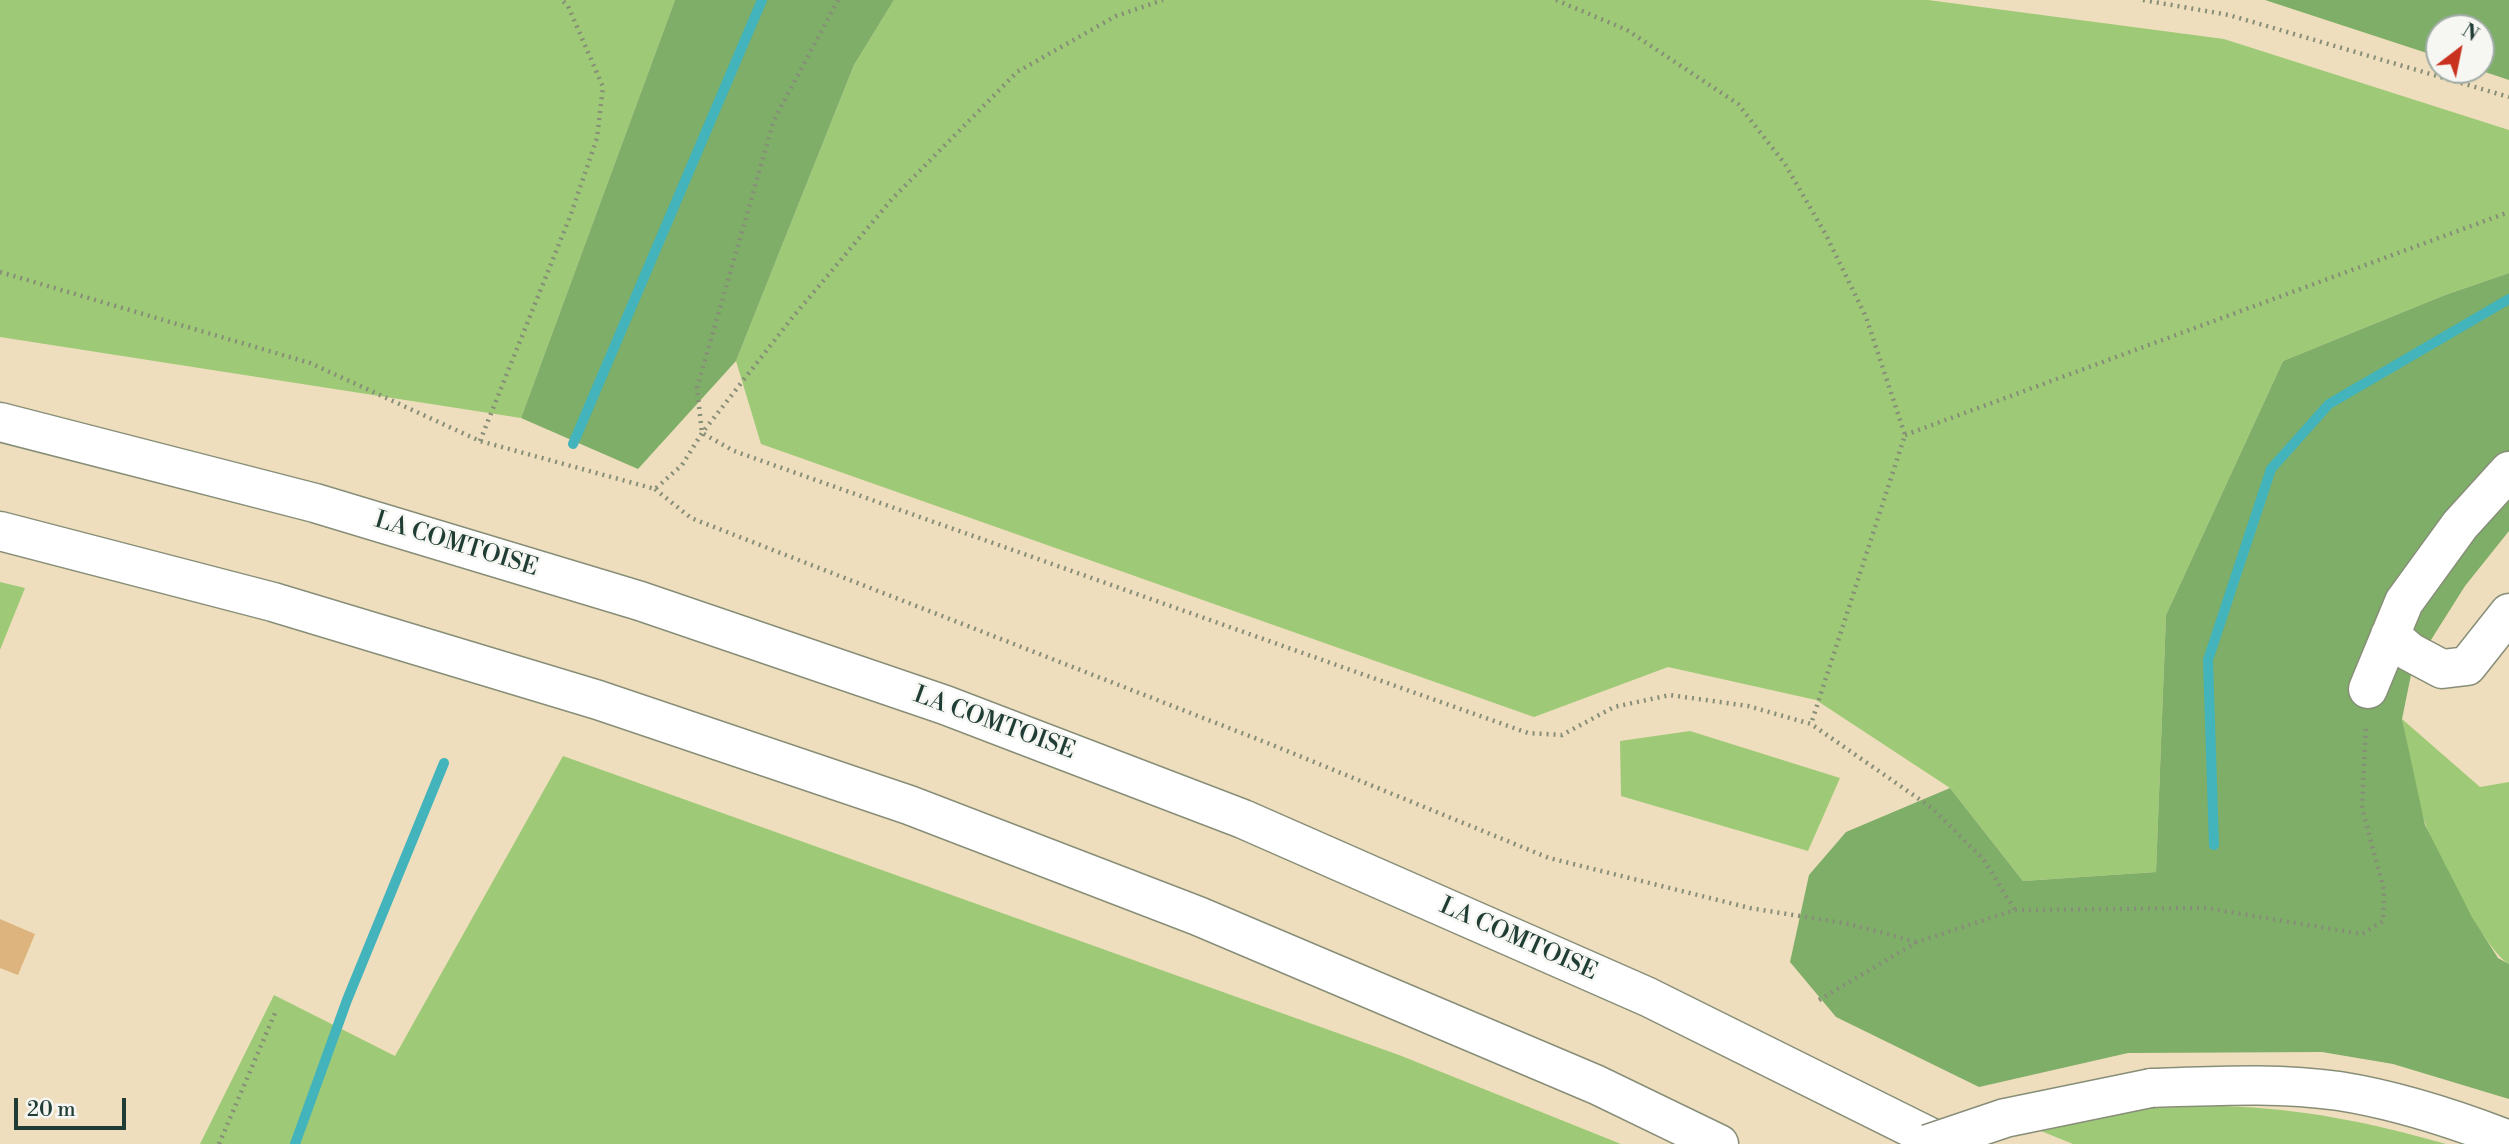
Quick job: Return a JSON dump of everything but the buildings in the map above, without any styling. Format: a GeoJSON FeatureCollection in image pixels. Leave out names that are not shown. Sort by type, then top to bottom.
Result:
{"type":"FeatureCollection","features":[{"type":"Feature","properties":{"kind":"main road","name":"LA COMTOISE"},"geometry":{"type":"LineString","coordinates":[[0,422],[328,507],[640,601],[945,705],[1243,818],[1648,997],[1944,1144]]}},
{"type":"Feature","properties":{"kind":"main road"},"geometry":{"type":"LineString","coordinates":[[2368,689],[2404,602],[2460,526],[2509,471]]}},
{"type":"Feature","properties":{"kind":"main road"},"geometry":{"type":"LineString","coordinates":[[0,531],[273,602],[598,700],[909,805],[1211,921],[1584,1079],[1719,1144]]}},
{"type":"Feature","properties":{"kind":"main road"},"geometry":{"type":"LineString","coordinates":[[2389,635],[2410,652],[2442,669],[2467,666],[2509,613]]}},
{"type":"Feature","properties":{"kind":"main road"},"geometry":{"type":"LineString","coordinates":[[1928,1144],[2005,1118],[2151,1088],[2274,1085],[2341,1091],[2463,1122],[2509,1140]]}},
{"type":"Feature","properties":{"kind":"path"},"geometry":{"type":"LineString","coordinates":[[480,441],[571,214],[597,138],[603,87],[568,6],[562,0]]}},
{"type":"Feature","properties":{"kind":"path"},"geometry":{"type":"LineString","coordinates":[[702,433],[697,388],[774,120],[838,0]]}},
{"type":"Feature","properties":{"kind":"path"},"geometry":{"type":"LineString","coordinates":[[655,489],[682,465],[702,433],[792,318],[892,199],[1017,72],[1116,16],[1163,0]]}},
{"type":"Feature","properties":{"kind":"path"},"geometry":{"type":"LineString","coordinates":[[1556,0],[1627,30],[1738,104],[1785,164],[1826,234],[1866,317],[1905,435],[1811,724]]}},
{"type":"Feature","properties":{"kind":"path"},"geometry":{"type":"LineString","coordinates":[[2143,0],[2229,15],[2509,97]]}},
{"type":"Feature","properties":{"kind":"path"},"geometry":{"type":"LineString","coordinates":[[1905,435],[2509,212]]}},
{"type":"Feature","properties":{"kind":"path"},"geometry":{"type":"LineString","coordinates":[[0,272],[310,363],[480,441],[655,489],[691,518],[1237,731],[1549,858],[1750,908],[1849,924],[1917,942]]}},
{"type":"Feature","properties":{"kind":"path"},"geometry":{"type":"LineString","coordinates":[[702,433],[734,451],[1528,733],[1562,735],[1614,707],[1670,695],[1748,706],[1811,724],[1932,808],[1984,860],[2015,910]]}},
{"type":"Feature","properties":{"kind":"path"},"geometry":{"type":"LineString","coordinates":[[1819,1000],[1917,942],[2015,910],[2206,908],[2362,934],[2383,921],[2384,890],[2362,808],[2368,689]]}},
{"type":"Feature","properties":{"kind":"path"},"geometry":{"type":"LineString","coordinates":[[219,1144],[275,1013]]}},
{"type":"Feature","properties":{"kind":"green space"},"geometry":{"type":"Polygon","coordinates":[[[0,0],[675,0],[521,418],[0,337],[0,0]]]}},
{"type":"Feature","properties":{"kind":"green space"},"geometry":{"type":"Polygon","coordinates":[[[675,0],[894,0],[854,65],[736,361],[638,469],[521,418],[675,0]]]}},
{"type":"Feature","properties":{"kind":"green space"},"geometry":{"type":"Polygon","coordinates":[[[894,0],[1928,0],[2224,39],[2509,130],[2509,273],[2445,295],[2283,361],[2166,615],[2156,872],[2023,881],[1950,788],[1816,700],[1668,667],[1534,717],[761,444],[736,361],[854,65],[894,0]]]}},
{"type":"Feature","properties":{"kind":"green space"},"geometry":{"type":"Polygon","coordinates":[[[2265,0],[2509,0],[2509,80],[2495,75],[2495,14],[2425,14],[2425,52],[2265,0]]]}},
{"type":"Feature","properties":{"kind":"green space"},"geometry":{"type":"Polygon","coordinates":[[[2509,273],[2509,531],[2465,586],[2412,670],[2402,719],[2425,825],[2472,917],[2498,958],[2509,964],[2509,1099],[2393,1064],[2322,1052],[2128,1053],[1979,1087],[1836,1017],[1790,962],[1809,875],[1846,832],[1950,788],[2023,881],[2156,872],[2166,615],[2283,361],[2445,295],[2509,273]]]}},
{"type":"Feature","properties":{"kind":"green space"},"geometry":{"type":"Polygon","coordinates":[[[0,582],[25,588],[0,650],[0,582]]]}},
{"type":"Feature","properties":{"kind":"green space"},"geometry":{"type":"Polygon","coordinates":[[[2402,719],[2480,787],[2509,782],[2509,964],[2487,941],[2449,877],[2430,837],[2418,798],[2402,719]]]}},
{"type":"Feature","properties":{"kind":"green space"},"geometry":{"type":"Polygon","coordinates":[[[1690,731],[1840,778],[1808,851],[1621,796],[1620,741],[1690,731]]]}},
{"type":"Feature","properties":{"kind":"green space"},"geometry":{"type":"Polygon","coordinates":[[[563,756],[1399,1055],[1621,1144],[200,1144],[274,995],[395,1056],[563,756]]]}},
{"type":"Feature","properties":{"kind":"green space"},"geometry":{"type":"Polygon","coordinates":[[[2223,1106],[2281,1110],[2336,1118],[2446,1144],[2073,1144],[2036,1129],[2144,1108],[2223,1106]]]}},
{"type":"Feature","properties":{"kind":"waterway"},"geometry":{"type":"LineString","coordinates":[[573,444],[762,0]]}},
{"type":"Feature","properties":{"kind":"waterway"},"geometry":{"type":"LineString","coordinates":[[2214,845],[2208,660],[2271,469],[2329,404],[2509,299]]}},
{"type":"Feature","properties":{"kind":"waterway"},"geometry":{"type":"LineString","coordinates":[[295,1144],[347,1000],[444,763]]}}]}
